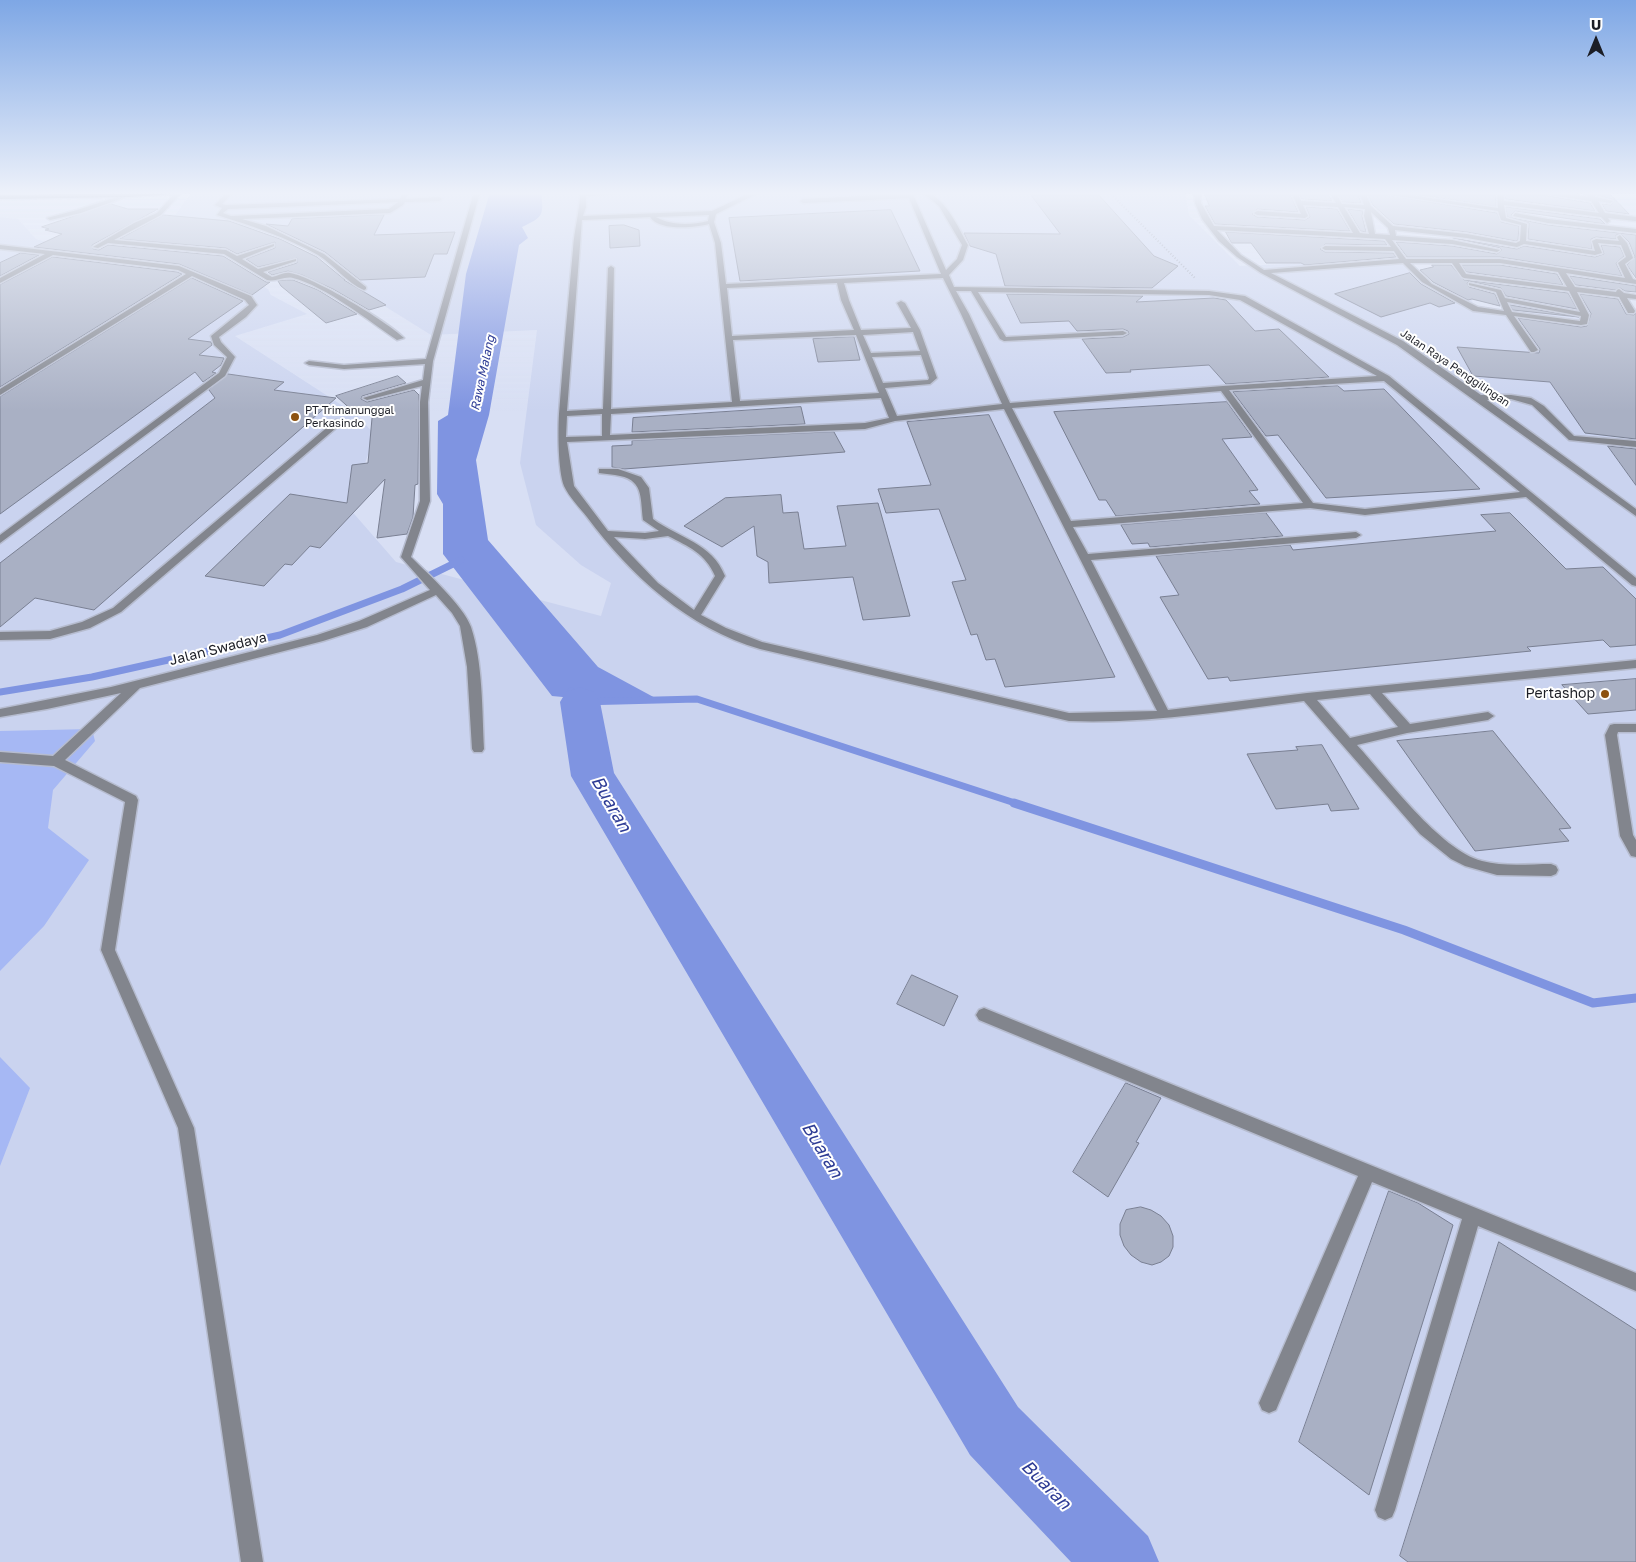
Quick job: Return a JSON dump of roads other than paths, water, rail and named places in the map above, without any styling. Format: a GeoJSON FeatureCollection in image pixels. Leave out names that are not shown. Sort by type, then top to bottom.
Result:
{"type":"FeatureCollection","features":[{"type":"Feature","properties":{"kind":"street"},"geometry":{"type":"LineString","coordinates":[[0,281],[30,265]]}},
{"type":"Feature","properties":{"kind":"street"},"geometry":{"type":"LineString","coordinates":[[0,540],[222,374],[231,357],[217,344],[215,336],[253,305],[248,298],[192,273],[179,268],[153,265]]}},
{"type":"Feature","properties":{"kind":"street"},"geometry":{"type":"LineString","coordinates":[[246,265],[272,280],[288,275],[315,285],[400,338]]}},
{"type":"Feature","properties":{"kind":"street"},"geometry":{"type":"LineString","coordinates":[[257,272],[279,265]]}},
{"type":"Feature","properties":{"kind":"street"},"geometry":{"type":"LineString","coordinates":[[334,265],[364,288]]}},
{"type":"Feature","properties":{"kind":"street"},"geometry":{"type":"LineString","coordinates":[[456,265],[429,361],[424,402],[425,501],[423,512],[413,532],[406,557],[456,611],[465,626],[469,638],[473,667],[478,749]]}},
{"type":"Feature","properties":{"kind":"street"},"geometry":{"type":"LineString","coordinates":[[576,265],[562,440],[569,486],[606,534],[654,584],[695,616],[722,632],[760,645],[1069,716],[1122,719],[1373,690],[1636,664]]}},
{"type":"Feature","properties":{"kind":"street"},"geometry":{"type":"LineString","coordinates":[[720,265],[736,403]]}},
{"type":"Feature","properties":{"kind":"street"},"geometry":{"type":"LineString","coordinates":[[939,265],[1007,406],[1165,715]]}},
{"type":"Feature","properties":{"kind":"street"},"geometry":{"type":"LineString","coordinates":[[722,286],[944,276],[955,265]]}},
{"type":"Feature","properties":{"kind":"street","name":"Jalan Raya Penggilingan"},"geometry":{"type":"LineString","coordinates":[[1253,265],[1400,343],[1479,398],[1636,513]]}},
{"type":"Feature","properties":{"kind":"street"},"geometry":{"type":"LineString","coordinates":[[1263,272],[1347,265]]}},
{"type":"Feature","properties":{"kind":"street"},"geometry":{"type":"LineString","coordinates":[[1409,265],[1428,284],[1464,300],[1476,309],[1584,322],[1586,314],[1560,270]]}},
{"type":"Feature","properties":{"kind":"street"},"geometry":{"type":"LineString","coordinates":[[1457,265],[1464,276],[1586,314]]}},
{"type":"Feature","properties":{"kind":"street"},"geometry":{"type":"LineString","coordinates":[[1502,265],[1517,292]]}},
{"type":"Feature","properties":{"kind":"street"},"geometry":{"type":"LineString","coordinates":[[1526,265],[1633,282]]}},
{"type":"Feature","properties":{"kind":"street"},"geometry":{"type":"LineString","coordinates":[[1622,265],[1633,282]]}},
{"type":"Feature","properties":{"kind":"street"},"geometry":{"type":"LineString","coordinates":[[606,438],[612,268]]}},
{"type":"Feature","properties":{"kind":"street"},"geometry":{"type":"LineString","coordinates":[[0,393],[192,273]]}},
{"type":"Feature","properties":{"kind":"street"},"geometry":{"type":"LineString","coordinates":[[1464,276],[1463,283],[1499,291],[1509,314],[1534,350]]}},
{"type":"Feature","properties":{"kind":"street"},"geometry":{"type":"LineString","coordinates":[[1614,280],[1621,296],[1632,311]]}},
{"type":"Feature","properties":{"kind":"street"},"geometry":{"type":"LineString","coordinates":[[840,281],[858,332],[894,419]]}},
{"type":"Feature","properties":{"kind":"street"},"geometry":{"type":"LineString","coordinates":[[951,289],[1210,293],[1242,298],[1386,378],[1636,583]]}},
{"type":"Feature","properties":{"kind":"street"},"geometry":{"type":"LineString","coordinates":[[974,290],[1004,339],[1123,333]]}},
{"type":"Feature","properties":{"kind":"street"},"geometry":{"type":"LineString","coordinates":[[1502,299],[1517,292],[1572,290],[1636,297]]}},
{"type":"Feature","properties":{"kind":"street"},"geometry":{"type":"LineString","coordinates":[[881,386],[930,382],[933,376],[916,330],[901,303]]}},
{"type":"Feature","properties":{"kind":"street"},"geometry":{"type":"LineString","coordinates":[[728,338],[916,330]]}},
{"type":"Feature","properties":{"kind":"street"},"geometry":{"type":"LineString","coordinates":[[868,355],[923,352]]}},
{"type":"Feature","properties":{"kind":"street"},"geometry":{"type":"LineString","coordinates":[[309,363],[344,367],[429,361]]}},
{"type":"Feature","properties":{"kind":"street"},"geometry":{"type":"LineString","coordinates":[[562,440],[865,426],[894,419],[1007,406],[1223,388],[1386,378]]}},
{"type":"Feature","properties":{"kind":"street"},"geometry":{"type":"LineString","coordinates":[[368,398],[426,382]]}},
{"type":"Feature","properties":{"kind":"street"},"geometry":{"type":"LineString","coordinates":[[1223,388],[1310,505]]}},
{"type":"Feature","properties":{"kind":"street"},"geometry":{"type":"LineString","coordinates":[[563,414],[884,395]]}},
{"type":"Feature","properties":{"kind":"street"},"geometry":{"type":"LineString","coordinates":[[1479,398],[1512,398],[1539,405],[1563,433],[1572,438],[1636,444]]}},
{"type":"Feature","properties":{"kind":"street"},"geometry":{"type":"LineString","coordinates":[[0,636],[50,635],[86,625],[117,610],[339,422]]}},
{"type":"Feature","properties":{"kind":"street"},"geometry":{"type":"LineString","coordinates":[[602,471],[618,472],[638,479],[644,488],[648,520],[701,550],[715,561],[720,576],[695,616]]}},
{"type":"Feature","properties":{"kind":"street"},"geometry":{"type":"LineString","coordinates":[[1069,524],[1310,505],[1365,512],[1528,494]]}},
{"type":"Feature","properties":{"kind":"street"},"geometry":{"type":"LineString","coordinates":[[606,534],[645,536],[668,533]]}},
{"type":"Feature","properties":{"kind":"street"},"geometry":{"type":"LineString","coordinates":[[1085,557],[1356,535]]}},
{"type":"Feature","properties":{"kind":"street","name":"Jalan Swadaya"},"geometry":{"type":"LineString","coordinates":[[0,713],[47,705],[137,685],[319,638],[362,624],[433,588]]}},
{"type":"Feature","properties":{"kind":"street"},"geometry":{"type":"LineString","coordinates":[[56,760],[137,685]]}},
{"type":"Feature","properties":{"kind":"street"},"geometry":{"type":"LineString","coordinates":[[1373,690],[1407,729]]}},
{"type":"Feature","properties":{"kind":"street"},"geometry":{"type":"LineString","coordinates":[[1307,698],[1425,830],[1447,850],[1462,860],[1480,867],[1502,870],[1551,870]]}},
{"type":"Feature","properties":{"kind":"street"},"geometry":{"type":"LineString","coordinates":[[1346,743],[1407,729],[1488,716]]}},
{"type":"Feature","properties":{"kind":"street"},"geometry":{"type":"LineString","coordinates":[[1636,728],[1614,728],[1611,736],[1627,836],[1636,852]]}},
{"type":"Feature","properties":{"kind":"street"},"geometry":{"type":"LineString","coordinates":[[0,757],[56,760],[132,800],[108,950],[186,1128],[252,1562]]}},
{"type":"Feature","properties":{"kind":"street"},"geometry":{"type":"LineString","coordinates":[[984,1014],[1636,1282]]}},
{"type":"Feature","properties":{"kind":"street"},"geometry":{"type":"LineString","coordinates":[[1269,1403],[1368,1172]]}},
{"type":"Feature","properties":{"kind":"street"},"geometry":{"type":"LineString","coordinates":[[1385,1510],[1472,1215]]}},
{"type":"Feature","properties":{"kind":"water","name":"Rawa Malang"},"geometry":{"type":"Polygon","coordinates":[[[469,265],[515,265],[489,415],[476,460],[488,540],[598,667],[659,700],[606,701],[552,696],[443,554],[443,504],[437,494],[438,421],[448,415],[469,265]]]}},
{"type":"Feature","properties":{"kind":"waterway"},"geometry":{"type":"LineString","coordinates":[[0,692],[92,677],[280,635],[402,589],[461,560]]}},
{"type":"Feature","properties":{"kind":"waterway"},"geometry":{"type":"LineString","coordinates":[[571,691],[580,702],[697,699],[1018,804]]}},
{"type":"Feature","properties":{"kind":"waterway","name":"Buaran"},"geometry":{"type":"LineString","coordinates":[[580,702],[593,776],[994,1431],[1122,1562]]}},
{"type":"Feature","properties":{"kind":"waterway"},"geometry":{"type":"LineString","coordinates":[[1014,803],[1404,930],[1593,1003],[1636,998]]}},
{"type":"Feature","properties":{"kind":"place","name":"PT Trimanunggal Perkasindo"},"geometry":{"type":"Point","coordinates":[295,417]}},
{"type":"Feature","properties":{"kind":"place","name":"Pertashop"},"geometry":{"type":"Point","coordinates":[1605,694]}}]}
